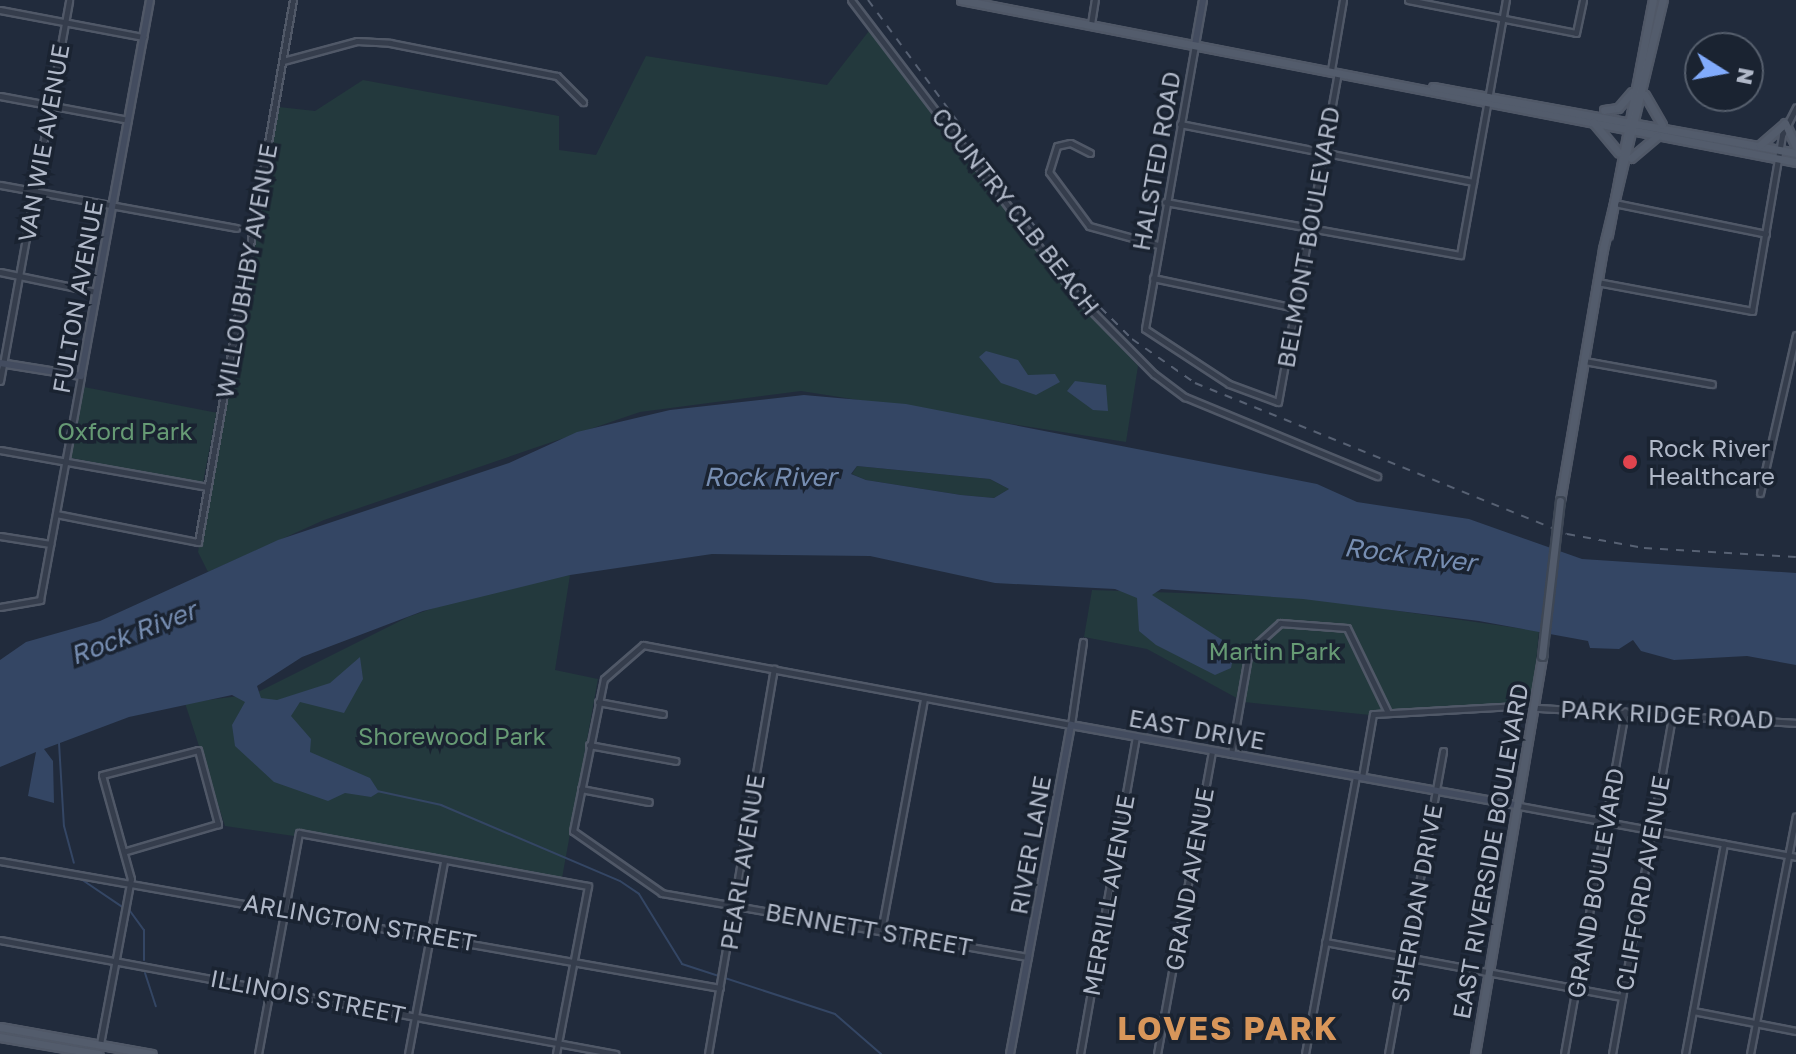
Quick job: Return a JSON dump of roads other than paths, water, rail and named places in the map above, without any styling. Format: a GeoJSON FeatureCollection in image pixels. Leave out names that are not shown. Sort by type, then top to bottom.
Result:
{"type":"FeatureCollection","features":[{"type":"Feature","properties":{"kind":"main road"},"geometry":{"type":"LineString","coordinates":[[961,0],[990,3],[1334,71],[1433,87],[1489,92],[1627,117],[1758,145],[1796,162]]}},
{"type":"Feature","properties":{"kind":"main road"},"geometry":{"type":"LineString","coordinates":[[1608,235],[1619,154],[1653,0]]}},
{"type":"Feature","properties":{"kind":"main road"},"geometry":{"type":"LineString","coordinates":[[1608,235],[1619,204],[1663,0]]}},
{"type":"Feature","properties":{"kind":"main road"},"geometry":{"type":"LineString","coordinates":[[1433,87],[1487,102],[1658,136],[1780,154],[1796,150],[1785,123],[1758,145]]}},
{"type":"Feature","properties":{"kind":"main road"},"geometry":{"type":"LineString","coordinates":[[1596,111],[1618,108],[1633,91]]}},
{"type":"Feature","properties":{"kind":"main road"},"geometry":{"type":"LineString","coordinates":[[1645,92],[1664,126]]}},
{"type":"Feature","properties":{"kind":"main road"},"geometry":{"type":"LineString","coordinates":[[1593,122],[1619,154]]}},
{"type":"Feature","properties":{"kind":"main road"},"geometry":{"type":"LineString","coordinates":[[1627,163],[1658,136]]}},
{"type":"Feature","properties":{"kind":"main road","name":"EAST RIVERSIDE BOULEVARD"},"geometry":{"type":"LineString","coordinates":[[1475,1054],[1537,708],[1560,501],[1597,282],[1608,235]]}},
{"type":"Feature","properties":{"kind":"main road"},"geometry":{"type":"LineString","coordinates":[[0,1027],[152,1054]]}},
{"type":"Feature","properties":{"kind":"main road"},"geometry":{"type":"LineString","coordinates":[[0,1037],[99,1054]]}},
{"type":"Feature","properties":{"kind":"street","name":"VAN WIE AVENUE"},"geometry":{"type":"LineString","coordinates":[[0,381],[69,0]]}},
{"type":"Feature","properties":{"kind":"street","name":"FULTON AVENUE"},"geometry":{"type":"LineString","coordinates":[[0,607],[40,600],[150,0]]}},
{"type":"Feature","properties":{"kind":"street","name":"WILLOUBHBY AVENUE"},"geometry":{"type":"LineString","coordinates":[[56,514],[198,542],[293,0]]}},
{"type":"Feature","properties":{"kind":"street","name":"COUNTRY CLB BEACH"},"geometry":{"type":"LineString","coordinates":[[851,0],[1074,293],[1154,374],[1185,397],[1377,476]]}},
{"type":"Feature","properties":{"kind":"street"},"geometry":{"type":"LineString","coordinates":[[1091,24],[1095,0]]}},
{"type":"Feature","properties":{"kind":"street","name":"HALSTED ROAD"},"geometry":{"type":"LineString","coordinates":[[1203,0],[1145,329],[1229,384],[1278,402]]}},
{"type":"Feature","properties":{"kind":"street","name":"BELMONT BOULEVARD"},"geometry":{"type":"LineString","coordinates":[[1278,402],[1323,152],[1343,0]]}},
{"type":"Feature","properties":{"kind":"street"},"geometry":{"type":"LineString","coordinates":[[1408,0],[1576,33],[1583,0]]}},
{"type":"Feature","properties":{"kind":"street"},"geometry":{"type":"LineString","coordinates":[[1165,202],[1460,255],[1506,0]]}},
{"type":"Feature","properties":{"kind":"street"},"geometry":{"type":"LineString","coordinates":[[0,10],[143,37]]}},
{"type":"Feature","properties":{"kind":"street"},"geometry":{"type":"LineString","coordinates":[[283,61],[357,41],[390,43],[557,76],[583,102]]}},
{"type":"Feature","properties":{"kind":"street"},"geometry":{"type":"LineString","coordinates":[[0,96],[128,120]]}},
{"type":"Feature","properties":{"kind":"street"},"geometry":{"type":"LineString","coordinates":[[1597,282],[1752,311],[1785,123],[1796,107]]}},
{"type":"Feature","properties":{"kind":"street"},"geometry":{"type":"LineString","coordinates":[[1180,124],[1473,182]]}},
{"type":"Feature","properties":{"kind":"street"},"geometry":{"type":"LineString","coordinates":[[1090,153],[1070,143],[1057,146],[1049,172],[1089,226],[1158,245]]}},
{"type":"Feature","properties":{"kind":"street"},"geometry":{"type":"LineString","coordinates":[[0,185],[236,228]]}},
{"type":"Feature","properties":{"kind":"street"},"geometry":{"type":"LineString","coordinates":[[1619,204],[1766,234]]}},
{"type":"Feature","properties":{"kind":"street"},"geometry":{"type":"LineString","coordinates":[[0,272],[96,292]]}},
{"type":"Feature","properties":{"kind":"street"},"geometry":{"type":"LineString","coordinates":[[1153,278],[1295,308]]}},
{"type":"Feature","properties":{"kind":"street"},"geometry":{"type":"LineString","coordinates":[[1760,493],[1796,335]]}},
{"type":"Feature","properties":{"kind":"street"},"geometry":{"type":"LineString","coordinates":[[1583,360],[1712,384]]}},
{"type":"Feature","properties":{"kind":"street"},"geometry":{"type":"LineString","coordinates":[[2,363],[81,376]]}},
{"type":"Feature","properties":{"kind":"street"},"geometry":{"type":"LineString","coordinates":[[0,450],[208,487]]}},
{"type":"Feature","properties":{"kind":"street"},"geometry":{"type":"LineString","coordinates":[[0,536],[50,544]]}},
{"type":"Feature","properties":{"kind":"street"},"geometry":{"type":"LineString","coordinates":[[1231,754],[1249,651],[1280,623],[1347,628],[1388,713]]}},
{"type":"Feature","properties":{"kind":"street","name":"RIVER LANE"},"geometry":{"type":"LineString","coordinates":[[1010,1054],[1071,725],[1083,642]]}},
{"type":"Feature","properties":{"kind":"street","name":"EAST DRIVE"},"geometry":{"type":"LineString","coordinates":[[598,702],[604,679],[643,645],[1796,857]]}},
{"type":"Feature","properties":{"kind":"street","name":"PEARL AVENUE"},"geometry":{"type":"LineString","coordinates":[[708,1054],[774,669]]}},
{"type":"Feature","properties":{"kind":"street"},"geometry":{"type":"LineString","coordinates":[[881,931],[924,698]]}},
{"type":"Feature","properties":{"kind":"street"},"geometry":{"type":"LineString","coordinates":[[649,802],[581,789],[598,702],[663,714]]}},
{"type":"Feature","properties":{"kind":"street"},"geometry":{"type":"LineString","coordinates":[[1305,1054],[1371,716],[1516,706]]}},
{"type":"Feature","properties":{"kind":"street","name":"PARK RIDGE ROAD"},"geometry":{"type":"LineString","coordinates":[[1537,708],[1673,712],[1796,723]]}},
{"type":"Feature","properties":{"kind":"street","name":"GRAND BOULEVARD"},"geometry":{"type":"LineString","coordinates":[[1564,1054],[1625,711]]}},
{"type":"Feature","properties":{"kind":"street","name":"CLIFFORD AVENUE"},"geometry":{"type":"LineString","coordinates":[[1612,1054],[1673,712]]}},
{"type":"Feature","properties":{"kind":"street","name":"MERRILL AVENUE"},"geometry":{"type":"LineString","coordinates":[[1080,1054],[1136,737]]}},
{"type":"Feature","properties":{"kind":"street"},"geometry":{"type":"LineString","coordinates":[[589,745],[676,761]]}},
{"type":"Feature","properties":{"kind":"street"},"geometry":{"type":"LineString","coordinates":[[100,1044],[131,879],[126,851],[102,775],[198,750],[218,824],[126,851]]}},
{"type":"Feature","properties":{"kind":"street","name":"GRAND AVENUE"},"geometry":{"type":"LineString","coordinates":[[1157,1054],[1212,750]]}},
{"type":"Feature","properties":{"kind":"street","name":"SHERIDAN DRIVE"},"geometry":{"type":"LineString","coordinates":[[1388,1054],[1443,751]]}},
{"type":"Feature","properties":{"kind":"street","name":"BENNETT STREET"},"geometry":{"type":"LineString","coordinates":[[581,789],[573,831],[662,893],[1028,957]]}},
{"type":"Feature","properties":{"kind":"street"},"geometry":{"type":"LineString","coordinates":[[1750,1054],[1796,816]]}},
{"type":"Feature","properties":{"kind":"street"},"geometry":{"type":"LineString","coordinates":[[258,1054],[299,833],[588,886],[556,1054]]}},
{"type":"Feature","properties":{"kind":"street"},"geometry":{"type":"LineString","coordinates":[[1685,1054],[1724,844]]}},
{"type":"Feature","properties":{"kind":"street","name":"ARLINGTON STREET"},"geometry":{"type":"LineString","coordinates":[[0,861],[131,879],[574,962],[721,985]]}},
{"type":"Feature","properties":{"kind":"street"},"geometry":{"type":"LineString","coordinates":[[408,1054],[444,861]]}},
{"type":"Feature","properties":{"kind":"street","name":"ILLINOIS STREET"},"geometry":{"type":"LineString","coordinates":[[0,940],[616,1054]]}},
{"type":"Feature","properties":{"kind":"street"},"geometry":{"type":"LineString","coordinates":[[1325,942],[1622,997]]}},
{"type":"Feature","properties":{"kind":"street"},"geometry":{"type":"LineString","coordinates":[[1693,1011],[1796,1031]]}},
{"type":"Feature","properties":{"kind":"street"},"geometry":{"type":"LineString","coordinates":[[69,1051],[71,1039]]}},
{"type":"Feature","properties":{"kind":"water"},"geometry":{"type":"Polygon","coordinates":[[[986,351],[1018,360],[1028,375],[1055,374],[1060,382],[1036,395],[1001,383],[979,357],[986,351]]]}},
{"type":"Feature","properties":{"kind":"water"},"geometry":{"type":"Polygon","coordinates":[[[1075,381],[1106,385],[1108,411],[1093,410],[1067,391],[1075,381]]]}},
{"type":"Feature","properties":{"kind":"water","name":"Rock River"},"geometry":{"type":"Polygon","coordinates":[[[804,395],[906,404],[1317,484],[1357,502],[1469,519],[1582,559],[1796,573],[1796,665],[1747,656],[1674,660],[1641,651],[1633,640],[1619,649],[1590,648],[1588,641],[1479,621],[1303,599],[1161,589],[1152,595],[1235,648],[1231,668],[1215,675],[1156,645],[1139,631],[1137,598],[1115,589],[995,583],[870,556],[712,554],[570,575],[423,611],[302,657],[257,686],[261,698],[277,700],[330,683],[360,657],[363,679],[344,713],[300,702],[291,716],[311,739],[310,752],[370,778],[379,792],[371,797],[345,793],[328,801],[274,782],[235,746],[232,725],[245,702],[232,695],[129,717],[44,749],[53,761],[54,803],[28,796],[36,752],[0,767],[0,660],[26,642],[100,621],[278,540],[509,463],[577,432],[670,410],[804,395]],[[857,466],[851,474],[866,480],[961,495],[994,498],[1009,489],[990,479],[857,466]]]}},
{"type":"Feature","properties":{"kind":"waterway"},"geometry":{"type":"LineString","coordinates":[[59,743],[64,826],[74,863]]}},
{"type":"Feature","properties":{"kind":"waterway"},"geometry":{"type":"LineString","coordinates":[[377,791],[441,805],[620,881],[639,894],[682,964],[835,1014],[881,1054]]}},
{"type":"Feature","properties":{"kind":"waterway"},"geometry":{"type":"LineString","coordinates":[[78,877],[121,906]]}},
{"type":"Feature","properties":{"kind":"waterway"},"geometry":{"type":"LineString","coordinates":[[130,911],[144,930],[144,960]]}},
{"type":"Feature","properties":{"kind":"waterway"},"geometry":{"type":"LineString","coordinates":[[145,973],[156,1006]]}},
{"type":"Feature","properties":{"kind":"railway"},"geometry":{"type":"LineString","coordinates":[[868,0],[1078,285],[1132,339],[1195,383],[1567,534],[1644,548],[1796,557]]}},
{"type":"Feature","properties":{"kind":"place","name":"Rock River Healthcare"},"geometry":{"type":"Point","coordinates":[1630,462]}},
{"type":"Feature","properties":{"kind":"district","name":"LOVES PARK"},"geometry":{"type":"Point","coordinates":[1228,1028]}},
{"type":"Feature","properties":{"kind":"park label","name":"Oxford Park"},"geometry":{"type":"Point","coordinates":[125,431]}},
{"type":"Feature","properties":{"kind":"park label","name":"Martin Park"},"geometry":{"type":"Point","coordinates":[1275,651]}},
{"type":"Feature","properties":{"kind":"park label","name":"Shorewood Park"},"geometry":{"type":"Point","coordinates":[452,736]}}]}
